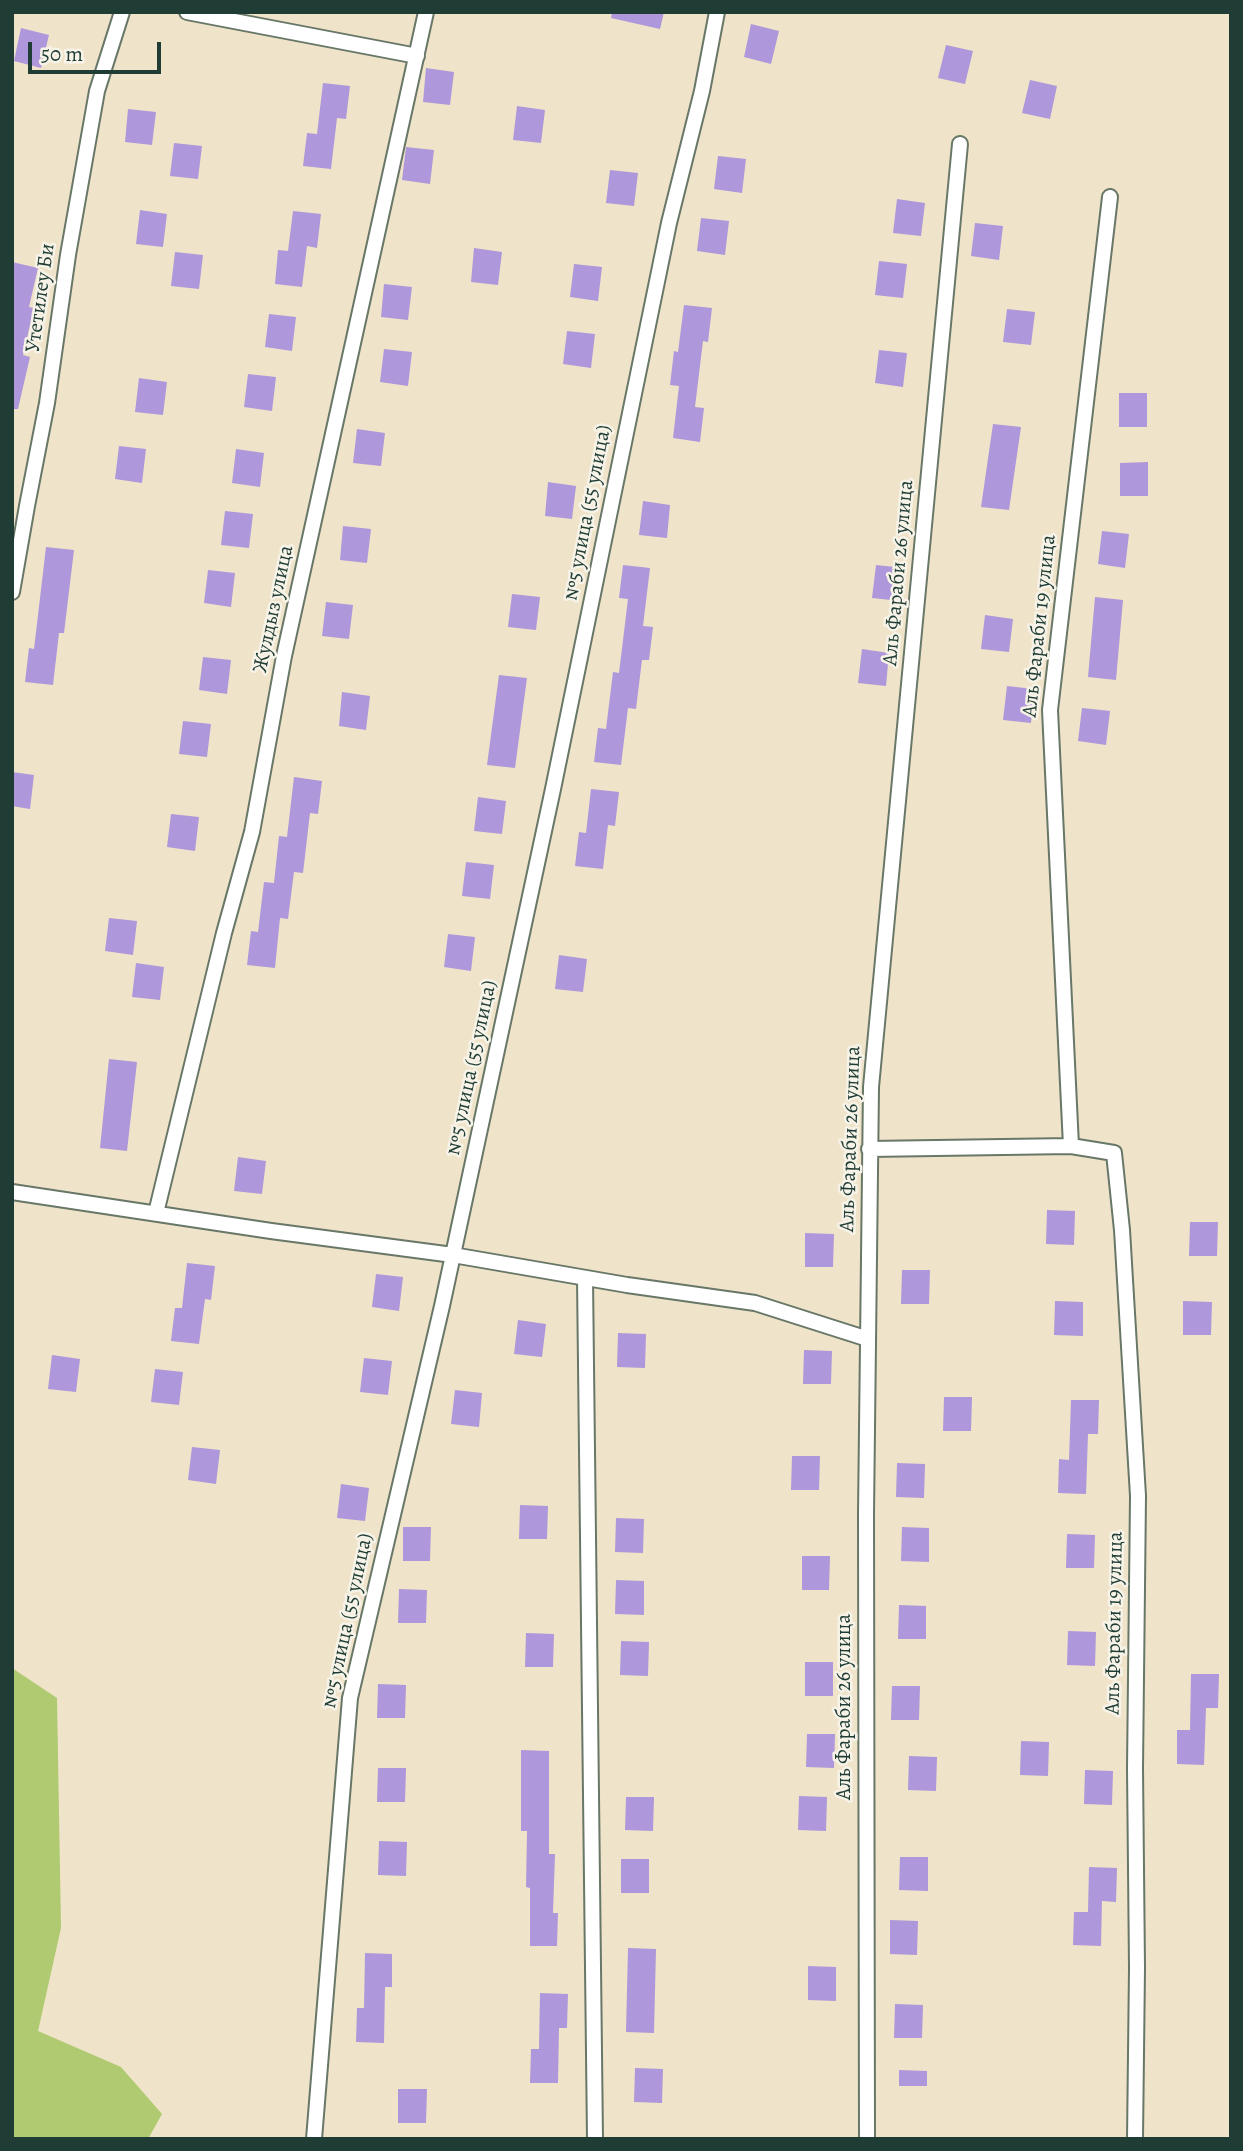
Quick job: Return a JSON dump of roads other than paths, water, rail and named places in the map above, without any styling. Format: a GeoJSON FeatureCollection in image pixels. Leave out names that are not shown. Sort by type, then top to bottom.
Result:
{"type":"FeatureCollection","features":[{"type":"Feature","properties":{"kind":"street","name":"Утетилеу Би"},"geometry":{"type":"LineString","coordinates":[[12,592],[47,403],[68,255],[97,91],[122,12]]}},
{"type":"Feature","properties":{"kind":"street"},"geometry":{"type":"LineString","coordinates":[[187,12],[417,56]]}},
{"type":"Feature","properties":{"kind":"street","name":"Жулдыз улица"},"geometry":{"type":"LineString","coordinates":[[156,1213],[223,933],[252,832],[284,656],[426,12]]}},
{"type":"Feature","properties":{"kind":"street","name":"№5 улица (55 улица)"},"geometry":{"type":"LineString","coordinates":[[314,2139],[350,1698],[453,1255],[553,789],[669,223],[702,91],[717,12]]}},
{"type":"Feature","properties":{"kind":"street","name":"Аль Фараби 26 улица"},"geometry":{"type":"LineString","coordinates":[[867,2139],[866,1514],[872,1073],[960,145]]}},
{"type":"Feature","properties":{"kind":"street","name":"Аль Фараби 19 улица"},"geometry":{"type":"LineString","coordinates":[[1071,1146],[1050,710],[1110,197]]}},
{"type":"Feature","properties":{"kind":"street","name":"Аль Фараби 19 улица"},"geometry":{"type":"LineString","coordinates":[[869,1149],[1071,1146],[1114,1153],[1122,1230],[1138,1496],[1135,2139]]}},
{"type":"Feature","properties":{"kind":"street"},"geometry":{"type":"LineString","coordinates":[[12,1192],[453,1255],[755,1303],[868,1339]]}},
{"type":"Feature","properties":{"kind":"street"},"geometry":{"type":"LineString","coordinates":[[585,1278],[595,2139]]}}]}
